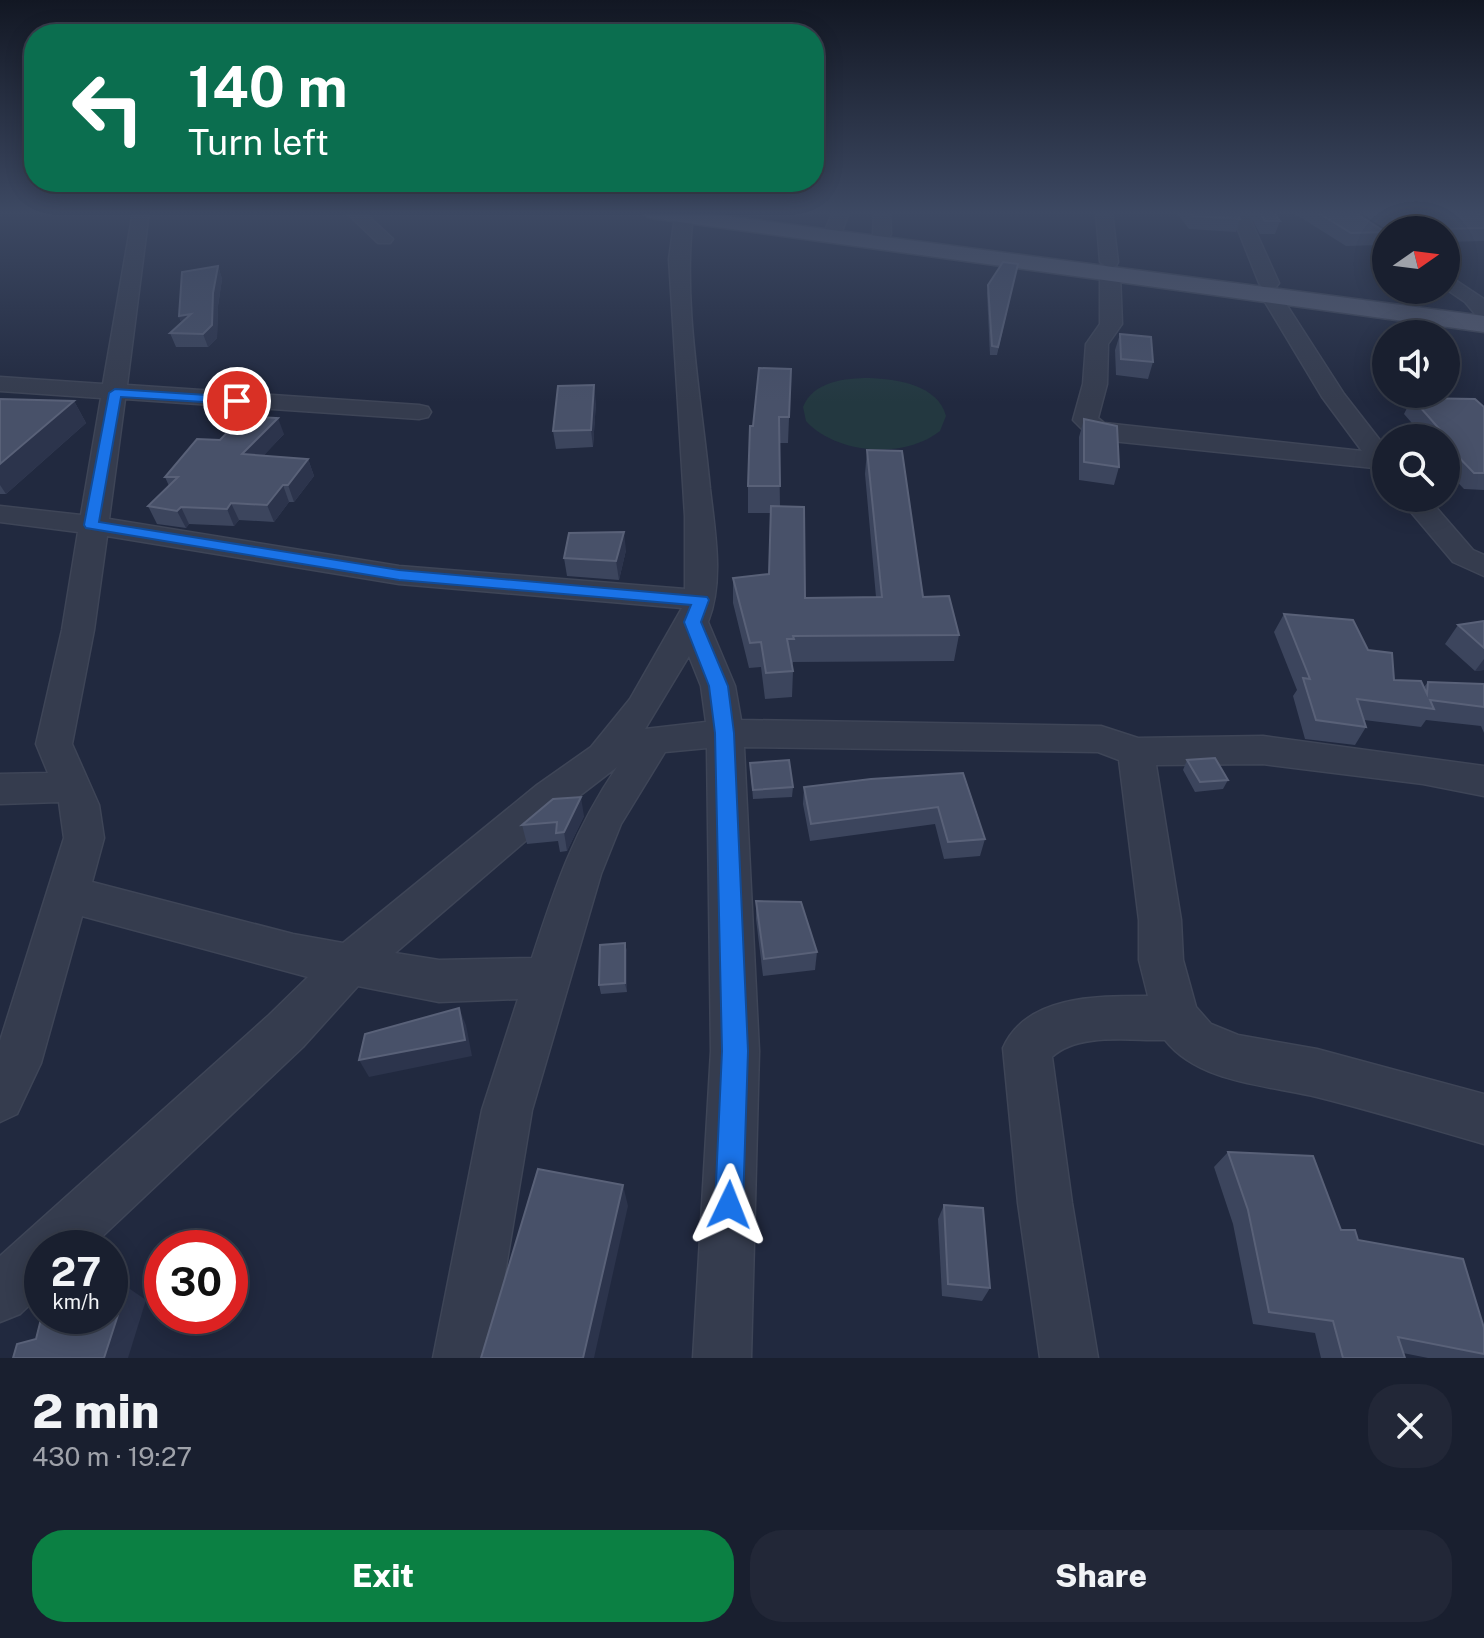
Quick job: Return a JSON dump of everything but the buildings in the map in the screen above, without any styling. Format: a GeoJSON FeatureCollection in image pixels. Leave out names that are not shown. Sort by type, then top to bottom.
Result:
{"type":"FeatureCollection","features":[{"type":"Feature","properties":{"kind":"main road"},"geometry":{"type":"LineString","coordinates":[[1163,275],[1483,314]]}},
{"type":"Feature","properties":{"kind":"street"},"geometry":{"type":"LineString","coordinates":[[6,1075],[84,838],[80,805],[54,744],[78,630],[91,525],[132,275]]}},
{"type":"Feature","properties":{"kind":"street"},"geometry":{"type":"LineString","coordinates":[[679,275],[699,516],[697,611],[718,686],[725,733],[735,1051],[722,1358]]}},
{"type":"Feature","properties":{"kind":"street"},"geometry":{"type":"LineString","coordinates":[[1109,275],[1111,324],[1097,344],[1095,384],[1085,420],[1095,428],[1112,433],[1372,463]]}},
{"type":"Feature","properties":{"kind":"street"},"geometry":{"type":"LineString","coordinates":[[1264,275],[1334,397],[1372,448]]}},
{"type":"Feature","properties":{"kind":"street"},"geometry":{"type":"LineString","coordinates":[[1460,290],[1472,298],[1483,314]]}},
{"type":"Feature","properties":{"kind":"street"},"geometry":{"type":"LineString","coordinates":[[0,384],[419,412]]}},
{"type":"Feature","properties":{"kind":"street"},"geometry":{"type":"LineString","coordinates":[[1425,512],[1463,556],[1484,567]]}},
{"type":"Feature","properties":{"kind":"street"},"geometry":{"type":"LineString","coordinates":[[0,514],[91,525],[399,575],[697,611]]}},
{"type":"Feature","properties":{"kind":"street"},"geometry":{"type":"LineString","coordinates":[[70,1230],[286,1031],[350,964],[551,796],[604,757],[642,708],[697,611]]}},
{"type":"Feature","properties":{"kind":"street"},"geometry":{"type":"LineString","coordinates":[[604,757],[654,740],[725,733],[1101,739],[1136,752],[1263,750],[1423,770],[1484,781]]}},
{"type":"Feature","properties":{"kind":"street"},"geometry":{"type":"LineString","coordinates":[[462,1358],[507,1110],[580,874],[603,819],[654,740]]}},
{"type":"Feature","properties":{"kind":"street"},"geometry":{"type":"LineString","coordinates":[[1136,752],[1160,920],[1161,960],[1176,1018],[1195,1041],[1238,1058],[1317,1073],[1484,1119]]}},
{"type":"Feature","properties":{"kind":"street"},"geometry":{"type":"LineString","coordinates":[[0,789],[71,787]]}},
{"type":"Feature","properties":{"kind":"street"},"geometry":{"type":"LineString","coordinates":[[68,894],[293,954],[439,981],[549,978]]}},
{"type":"Feature","properties":{"kind":"street"},"geometry":{"type":"LineString","coordinates":[[1069,1358],[1045,1203],[1027,1048],[1037,1035],[1066,1022],[1176,1018]]}},
{"type":"Feature","properties":{"kind":"street"},"geometry":{"type":"LineString","coordinates":[[0,1294],[24,1272]]}},
{"type":"Feature","properties":{"kind":"shaded area"},"geometry":{"type":"Polygon","coordinates":[[[869,378],[904,382],[935,397],[946,416],[940,431],[909,446],[872,449],[835,441],[806,421],[803,407],[822,386],[841,380],[869,378]]]}},
{"type":"Feature","properties":{"kind":"route"},"geometry":{"type":"LineString","coordinates":[[237,401],[115,393],[91,525],[399,575],[701,600],[692,622],[718,686],[725,733],[735,1051],[729,1205]]}}]}
